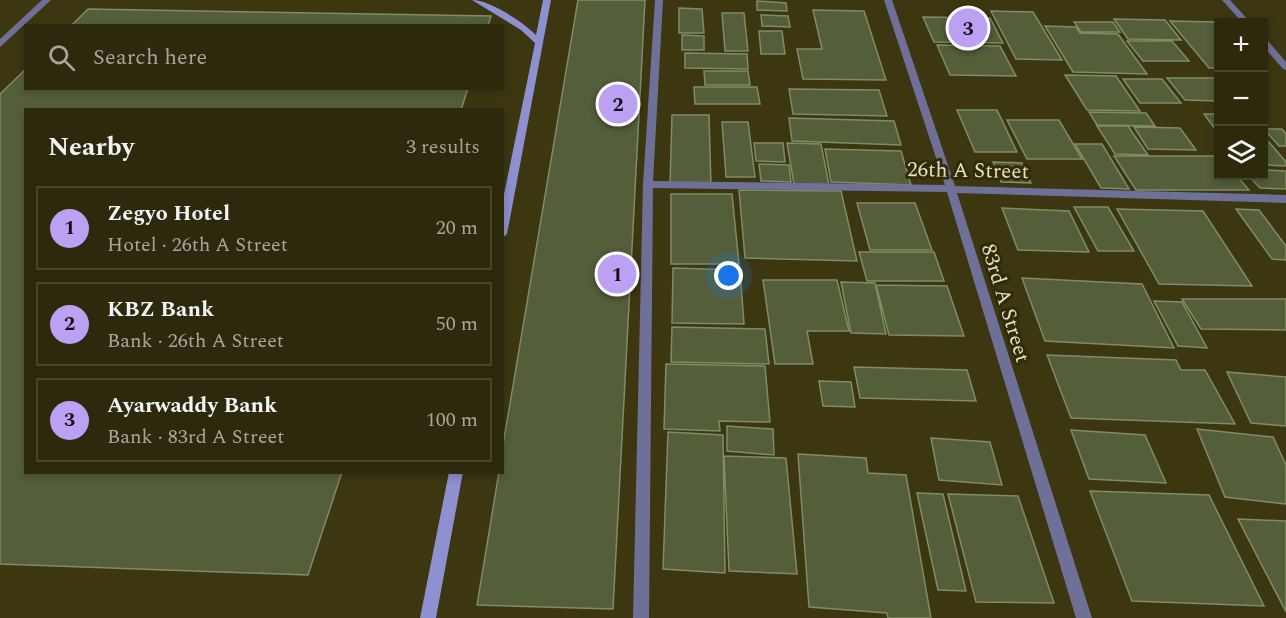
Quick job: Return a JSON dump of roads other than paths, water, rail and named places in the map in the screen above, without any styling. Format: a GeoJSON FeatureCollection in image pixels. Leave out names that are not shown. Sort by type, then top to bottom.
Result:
{"type":"FeatureCollection","features":[{"type":"Feature","properties":{"kind":"main road"},"geometry":{"type":"LineString","coordinates":[[476,0],[524,28],[539,43]]}},
{"type":"Feature","properties":{"kind":"main road"},"geometry":{"type":"LineString","coordinates":[[504,224],[547,0]]}},
{"type":"Feature","properties":{"kind":"main road"},"geometry":{"type":"LineString","coordinates":[[428,618],[456,474]]}},
{"type":"Feature","properties":{"kind":"street"},"geometry":{"type":"LineString","coordinates":[[0,44],[47,0]]}},
{"type":"Feature","properties":{"kind":"street"},"geometry":{"type":"LineString","coordinates":[[641,618],[648,184],[659,0]]}},
{"type":"Feature","properties":{"kind":"street","name":"83rd A Street"},"geometry":{"type":"LineString","coordinates":[[888,0],[951,189],[1084,618]]}},
{"type":"Feature","properties":{"kind":"street"},"geometry":{"type":"LineString","coordinates":[[1226,0],[1242,18]]}},
{"type":"Feature","properties":{"kind":"street"},"geometry":{"type":"LineString","coordinates":[[1268,47],[1286,67]]}},
{"type":"Feature","properties":{"kind":"street","name":"26th A Street"},"geometry":{"type":"LineString","coordinates":[[648,184],[951,189],[1286,199]]}},
{"type":"Feature","properties":{"kind":"place","name":"Ayarwaddy Bank"},"geometry":{"type":"Point","coordinates":[968,28]}},
{"type":"Feature","properties":{"kind":"place","name":"KBZ Bank"},"geometry":{"type":"Point","coordinates":[618,104]}},
{"type":"Feature","properties":{"kind":"place","name":"Zegyo Hotel"},"geometry":{"type":"Point","coordinates":[617,274]}}]}
